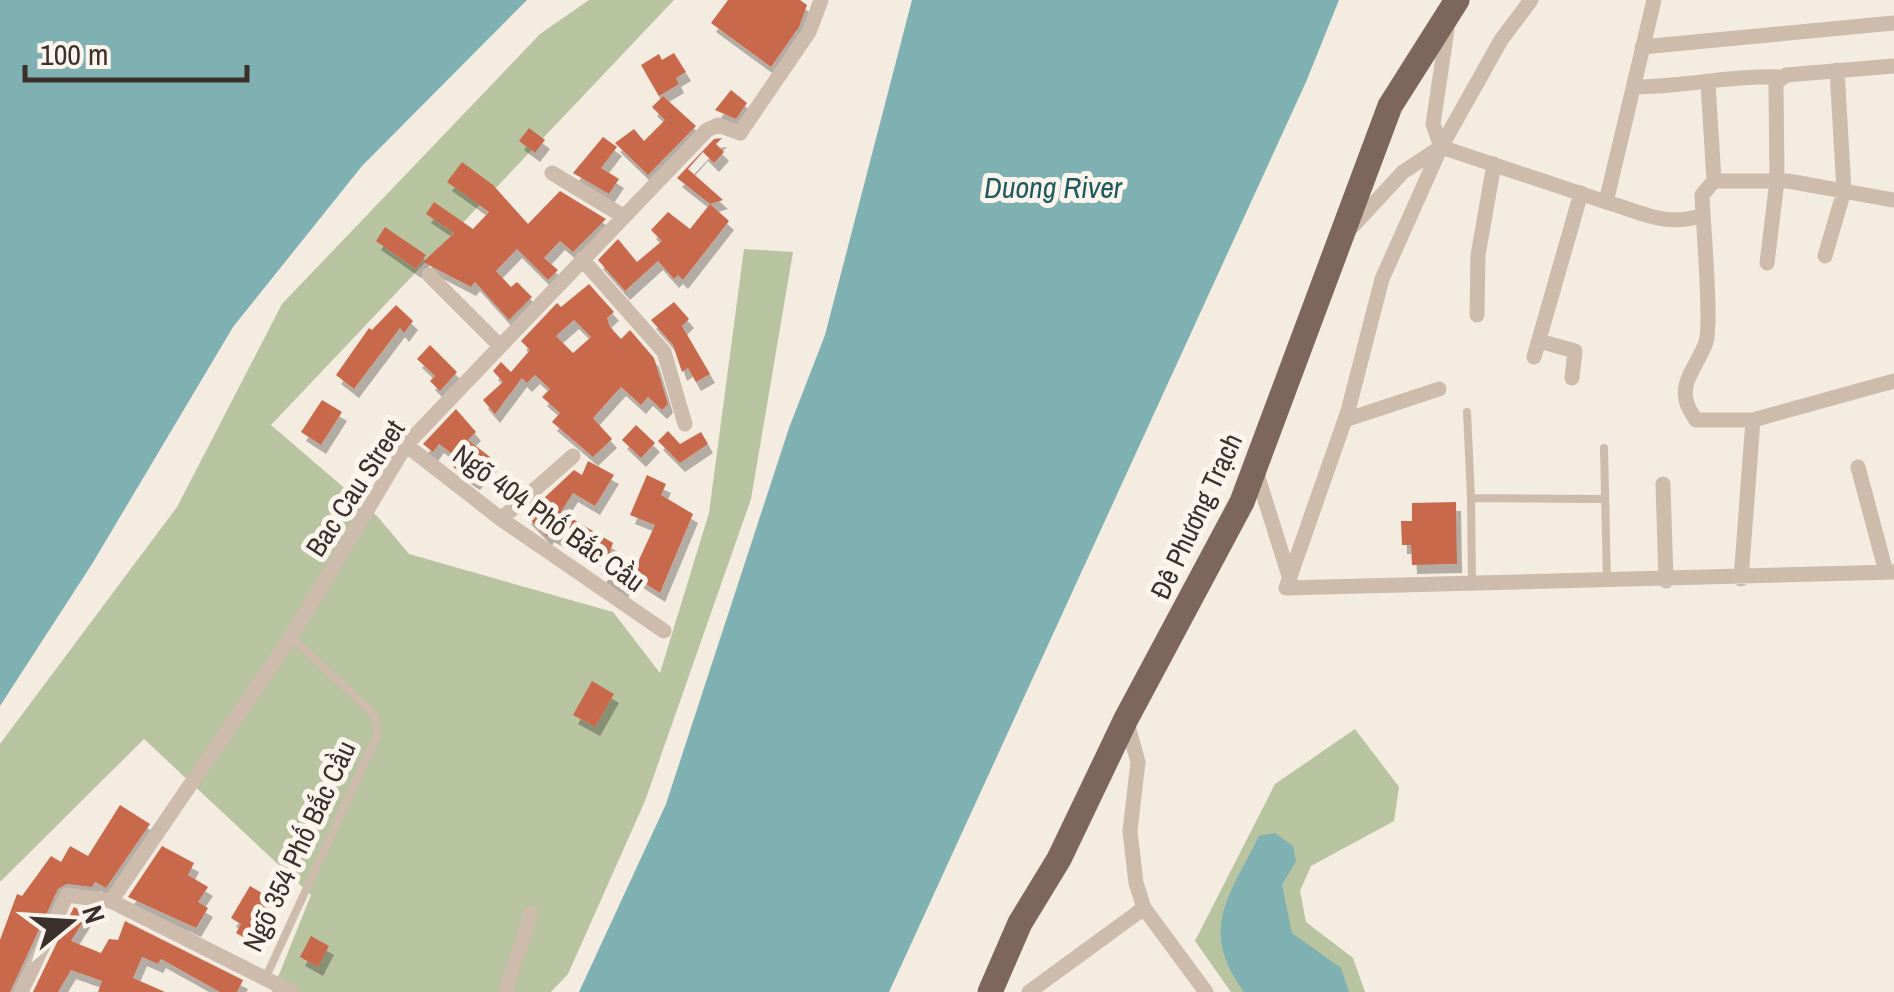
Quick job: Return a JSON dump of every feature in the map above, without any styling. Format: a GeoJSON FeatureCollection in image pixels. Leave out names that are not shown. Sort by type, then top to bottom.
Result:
{"type":"FeatureCollection","features":[{"type":"Feature","properties":{"kind":"main road","name":"Đê Phương Trạch"},"geometry":{"type":"LineString","coordinates":[[990,992],[1020,923],[1059,858],[1126,719],[1242,502],[1390,106],[1457,0]]}},
{"type":"Feature","properties":{"kind":"street","name":"Bac Cau Street"},"geometry":{"type":"LineString","coordinates":[[112,902],[291,637],[406,445],[711,127],[740,133],[809,32],[821,0]]}},
{"type":"Feature","properties":{"kind":"street"},"geometry":{"type":"LineString","coordinates":[[1441,146],[1433,124],[1437,79],[1441,46],[1457,0]]}},
{"type":"Feature","properties":{"kind":"street"},"geometry":{"type":"LineString","coordinates":[[1531,0],[1501,40],[1441,146],[1382,279],[1345,420],[1286,588],[1666,581],[1890,572],[1858,467]]}},
{"type":"Feature","properties":{"kind":"street"},"geometry":{"type":"LineString","coordinates":[[1606,202],[1654,0]]}},
{"type":"Feature","properties":{"kind":"street"},"geometry":{"type":"LineString","coordinates":[[1642,47],[1894,23]]}},
{"type":"Feature","properties":{"kind":"street"},"geometry":{"type":"LineString","coordinates":[[1634,87],[1894,66]]}},
{"type":"Feature","properties":{"kind":"street"},"geometry":{"type":"LineString","coordinates":[[1825,256],[1844,191],[1837,70]]}},
{"type":"Feature","properties":{"kind":"street"},"geometry":{"type":"LineString","coordinates":[[1768,263],[1777,180],[1774,100],[1780,77]]}},
{"type":"Feature","properties":{"kind":"street"},"geometry":{"type":"LineString","coordinates":[[1708,83],[1714,181],[1702,195],[1706,341],[1687,376],[1686,408],[1696,420],[1753,420],[1894,381]]}},
{"type":"Feature","properties":{"kind":"street"},"geometry":{"type":"LineString","coordinates":[[1338,245],[1381,192],[1423,155],[1441,146],[1658,221],[1684,221],[1703,215]]}},
{"type":"Feature","properties":{"kind":"street"},"geometry":{"type":"LineString","coordinates":[[1477,315],[1478,254],[1494,164]]}},
{"type":"Feature","properties":{"kind":"street"},"geometry":{"type":"LineString","coordinates":[[552,173],[623,216]]}},
{"type":"Feature","properties":{"kind":"street"},"geometry":{"type":"LineString","coordinates":[[1714,181],[1777,180],[1894,200]]}},
{"type":"Feature","properties":{"kind":"street"},"geometry":{"type":"LineString","coordinates":[[1572,378],[1575,352],[1536,349],[1581,193]]}},
{"type":"Feature","properties":{"kind":"street"},"geometry":{"type":"LineString","coordinates":[[582,259],[664,352],[685,424]]}},
{"type":"Feature","properties":{"kind":"street"},"geometry":{"type":"LineString","coordinates":[[430,276],[498,345]]}},
{"type":"Feature","properties":{"kind":"street"},"geometry":{"type":"LineString","coordinates":[[1345,420],[1438,389]]}},
{"type":"Feature","properties":{"kind":"street"},"geometry":{"type":"LineString","coordinates":[[1741,579],[1753,420]]}},
{"type":"Feature","properties":{"kind":"street","name":"Ngõ 404 Phố Bắc Cầu"},"geometry":{"type":"LineString","coordinates":[[406,445],[501,519],[664,631]]}},
{"type":"Feature","properties":{"kind":"street"},"geometry":{"type":"LineString","coordinates":[[501,519],[573,456]]}},
{"type":"Feature","properties":{"kind":"street"},"geometry":{"type":"LineString","coordinates":[[1255,468],[1290,579]]}},
{"type":"Feature","properties":{"kind":"street"},"geometry":{"type":"LineString","coordinates":[[1664,484],[1666,581]]}},
{"type":"Feature","properties":{"kind":"street"},"geometry":{"type":"LineString","coordinates":[[1126,719],[1138,762],[1130,832],[1144,908],[1206,992]]}},
{"type":"Feature","properties":{"kind":"street"},"geometry":{"type":"LineString","coordinates":[[21,992],[66,895],[112,902],[262,986],[292,992]]}},
{"type":"Feature","properties":{"kind":"street"},"geometry":{"type":"LineString","coordinates":[[1029,992],[1144,908]]}},
{"type":"Feature","properties":{"kind":"street"},"geometry":{"type":"LineString","coordinates":[[506,992],[531,913]]}},
{"type":"Feature","properties":{"kind":"lane"},"geometry":{"type":"LineString","coordinates":[[1467,412],[1472,585]]}},
{"type":"Feature","properties":{"kind":"lane"},"geometry":{"type":"LineString","coordinates":[[1604,448],[1607,582]]}},
{"type":"Feature","properties":{"kind":"lane"},"geometry":{"type":"LineString","coordinates":[[1471,498],[1605,498]]}},
{"type":"Feature","properties":{"kind":"lane","name":"Ngõ 354 Phố Bắc Cầu"},"geometry":{"type":"LineString","coordinates":[[262,986],[378,732],[374,714],[291,637]]}},
{"type":"Feature","properties":{"kind":"green space"},"geometry":{"type":"Polygon","coordinates":[[[589,0],[674,0],[271,425],[378,517],[409,554],[613,612],[660,673],[709,513],[744,249],[793,252],[751,499],[645,801],[568,974],[551,992],[272,992],[311,895],[144,739],[0,882],[0,744],[177,507],[282,304],[540,34],[589,0]]]}},
{"type":"Feature","properties":{"kind":"green space"},"geometry":{"type":"Polygon","coordinates":[[[1355,729],[1399,787],[1394,821],[1311,866],[1300,891],[1306,922],[1353,958],[1365,992],[1231,992],[1195,941],[1275,784],[1355,729]]]}},
{"type":"Feature","properties":{"kind":"water"},"geometry":{"type":"Polygon","coordinates":[[[0,0],[527,0],[362,166],[233,327],[92,564],[0,706],[0,0]]]}},
{"type":"Feature","properties":{"kind":"water","name":"Duong River"},"geometry":{"type":"Polygon","coordinates":[[[912,0],[1339,0],[1306,82],[889,992],[579,992],[666,804],[789,428],[825,335],[912,0]]]}},
{"type":"Feature","properties":{"kind":"water"},"geometry":{"type":"Polygon","coordinates":[[[1275,833],[1293,846],[1296,861],[1282,885],[1292,933],[1341,968],[1349,992],[1244,992],[1230,970],[1223,950],[1223,913],[1259,836],[1275,833]]]}},
{"type":"Feature","properties":{"kind":"building"},"geometry":{"type":"Polygon","coordinates":[[[728,0],[800,0],[807,5],[799,27],[771,67],[711,23],[728,0]]]}},
{"type":"Feature","properties":{"kind":"building"},"geometry":{"type":"Polygon","coordinates":[[[674,53],[686,72],[676,78],[679,84],[659,96],[641,65],[659,54],[662,60],[674,53]]]}},
{"type":"Feature","properties":{"kind":"building"},"geometry":{"type":"Polygon","coordinates":[[[731,90],[747,103],[736,119],[715,110],[731,90]]]}},
{"type":"Feature","properties":{"kind":"building"},"geometry":{"type":"Polygon","coordinates":[[[663,96],[696,126],[648,175],[615,143],[634,129],[644,141],[665,120],[652,107],[663,96]]]}},
{"type":"Feature","properties":{"kind":"building"},"geometry":{"type":"Polygon","coordinates":[[[529,128],[545,140],[535,153],[519,141],[529,128]]]}},
{"type":"Feature","properties":{"kind":"building"},"geometry":{"type":"Polygon","coordinates":[[[603,137],[617,147],[601,168],[619,179],[609,194],[573,173],[603,137]]]}},
{"type":"Feature","properties":{"kind":"building"},"geometry":{"type":"Polygon","coordinates":[[[722,138],[716,144],[724,152],[714,163],[703,152],[688,169],[723,200],[710,204],[677,178],[714,139],[722,138]]]}},
{"type":"Feature","properties":{"kind":"building"},"geometry":{"type":"Polygon","coordinates":[[[462,162],[493,185],[528,224],[560,191],[606,219],[573,252],[560,241],[544,258],[558,270],[548,280],[517,249],[496,271],[511,287],[517,282],[532,297],[509,320],[475,282],[471,287],[423,262],[454,233],[426,214],[434,202],[473,229],[489,212],[447,182],[462,162]]]}},
{"type":"Feature","properties":{"kind":"building"},"geometry":{"type":"Polygon","coordinates":[[[710,204],[729,221],[683,280],[678,275],[674,279],[658,261],[625,291],[598,260],[618,239],[637,262],[662,241],[651,230],[668,212],[690,229],[710,204]]]}},
{"type":"Feature","properties":{"kind":"building"},"geometry":{"type":"Polygon","coordinates":[[[385,227],[426,255],[416,269],[376,241],[385,227]]]}},
{"type":"Feature","properties":{"kind":"building"},"geometry":{"type":"Polygon","coordinates":[[[589,284],[614,312],[607,318],[610,327],[621,339],[630,330],[654,358],[668,404],[662,410],[648,397],[641,405],[621,387],[593,418],[612,439],[593,457],[552,422],[560,413],[542,397],[550,389],[535,375],[527,383],[522,378],[495,414],[483,400],[503,382],[493,371],[501,362],[511,372],[530,350],[521,341],[557,303],[561,307],[589,284]],[[574,320],[556,336],[573,353],[591,337],[574,320]]]}},
{"type":"Feature","properties":{"kind":"building"},"geometry":{"type":"Polygon","coordinates":[[[674,302],[689,319],[682,326],[710,374],[696,382],[688,368],[682,372],[673,345],[651,320],[674,302]]]}},
{"type":"Feature","properties":{"kind":"building"},"geometry":{"type":"Polygon","coordinates":[[[396,305],[413,321],[404,333],[400,328],[354,389],[336,375],[369,328],[372,330],[396,305]]]}},
{"type":"Feature","properties":{"kind":"building"},"geometry":{"type":"Polygon","coordinates":[[[430,345],[457,372],[440,391],[430,381],[435,376],[417,359],[430,345]]]}},
{"type":"Feature","properties":{"kind":"building"},"geometry":{"type":"Polygon","coordinates":[[[322,400],[342,412],[321,445],[301,432],[322,400]]]}},
{"type":"Feature","properties":{"kind":"building"},"geometry":{"type":"Polygon","coordinates":[[[456,409],[476,432],[468,440],[494,460],[475,481],[453,467],[459,459],[439,444],[433,452],[423,444],[456,409]]]}},
{"type":"Feature","properties":{"kind":"building"},"geometry":{"type":"Polygon","coordinates":[[[636,425],[655,443],[641,458],[622,440],[636,425]]]}},
{"type":"Feature","properties":{"kind":"building"},"geometry":{"type":"Polygon","coordinates":[[[668,431],[680,444],[701,432],[708,444],[680,463],[658,441],[668,431]]]}},
{"type":"Feature","properties":{"kind":"building"},"geometry":{"type":"Polygon","coordinates":[[[588,461],[614,475],[595,506],[573,493],[561,512],[613,543],[610,551],[635,565],[623,589],[601,574],[607,564],[549,533],[547,537],[526,515],[574,470],[582,475],[588,461]]]}},
{"type":"Feature","properties":{"kind":"building"},"geometry":{"type":"Polygon","coordinates":[[[647,475],[666,484],[661,495],[693,514],[660,593],[632,575],[655,525],[630,515],[647,475]]]}},
{"type":"Feature","properties":{"kind":"building"},"geometry":{"type":"Polygon","coordinates":[[[1456,502],[1457,564],[1412,565],[1411,545],[1402,545],[1401,521],[1412,521],[1412,503],[1456,502]]]}},
{"type":"Feature","properties":{"kind":"building"},"geometry":{"type":"Polygon","coordinates":[[[592,681],[614,694],[595,727],[573,715],[592,681]]]}},
{"type":"Feature","properties":{"kind":"building"},"geometry":{"type":"Polygon","coordinates":[[[120,805],[150,824],[106,888],[95,882],[92,887],[67,884],[58,889],[10,992],[0,992],[0,940],[17,894],[22,896],[51,856],[61,862],[70,846],[88,856],[120,805]]]}},
{"type":"Feature","properties":{"kind":"building"},"geometry":{"type":"Polygon","coordinates":[[[162,846],[194,863],[188,875],[208,887],[198,902],[208,908],[196,928],[128,897],[162,846]]]}},
{"type":"Feature","properties":{"kind":"building"},"geometry":{"type":"Polygon","coordinates":[[[250,886],[274,900],[252,942],[236,933],[241,924],[231,918],[250,886]]]}},
{"type":"Feature","properties":{"kind":"building"},"geometry":{"type":"Polygon","coordinates":[[[74,907],[88,914],[71,941],[101,953],[109,939],[118,940],[125,921],[243,980],[237,992],[220,992],[161,959],[158,964],[142,957],[133,978],[165,992],[98,992],[102,981],[71,970],[58,992],[33,992],[74,907]]]}},
{"type":"Feature","properties":{"kind":"building"},"geometry":{"type":"Polygon","coordinates":[[[311,936],[329,946],[318,967],[300,957],[311,936]]]}}]}
